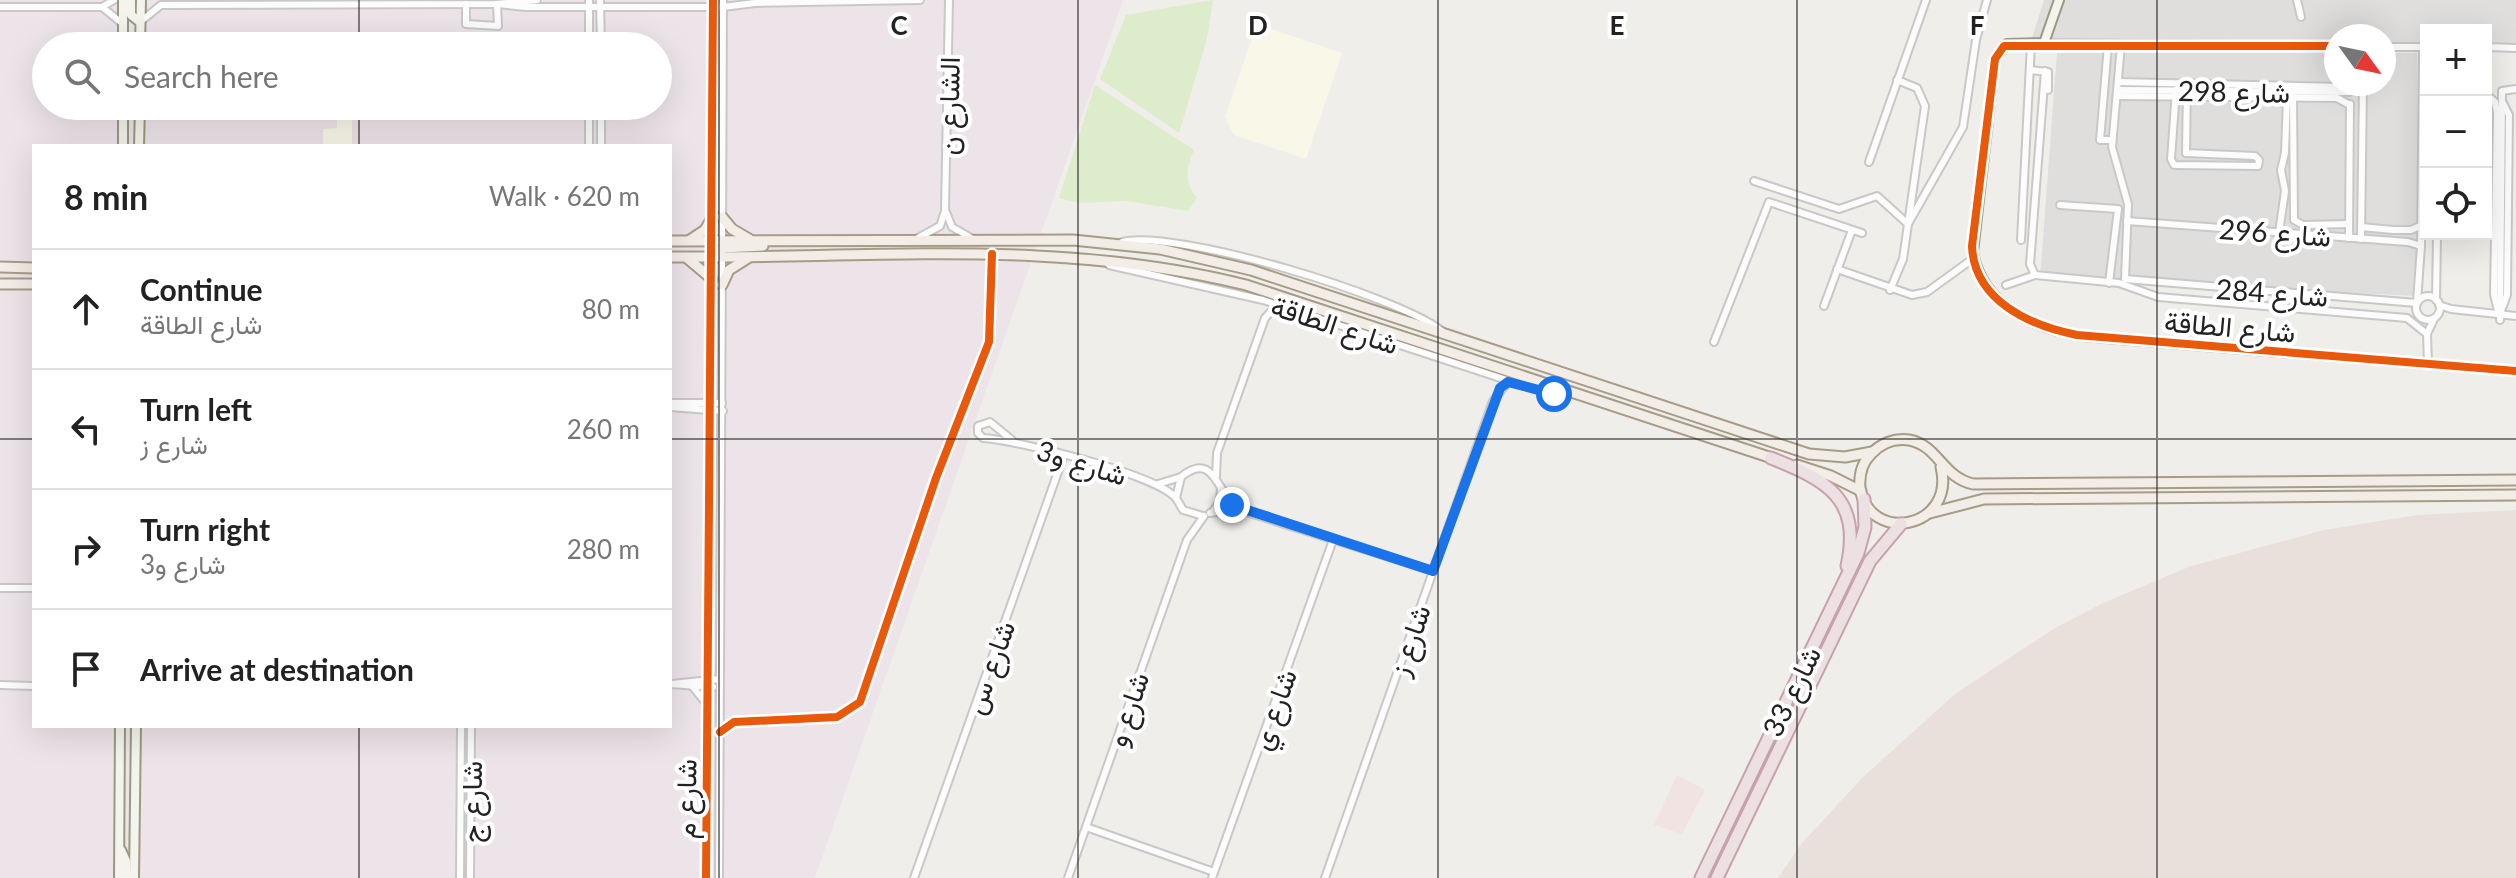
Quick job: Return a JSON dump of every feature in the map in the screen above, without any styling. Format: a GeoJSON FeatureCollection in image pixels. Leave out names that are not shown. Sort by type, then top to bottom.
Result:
{"type":"FeatureCollection","features":[{"type":"Feature","properties":{"kind":"highway"},"geometry":{"type":"LineString","coordinates":[[1771,458],[1822,481],[1844,506],[1852,542],[1837,595]]}},
{"type":"Feature","properties":{"kind":"highway","name":"شارع 33"},"geometry":{"type":"LineString","coordinates":[[1701,878],[1861,545],[1862,495]]}},
{"type":"Feature","properties":{"kind":"highway","name":"شارع 33"},"geometry":{"type":"LineString","coordinates":[[1717,878],[1870,561],[1901,524]]}},
{"type":"Feature","properties":{"kind":"main road"},"geometry":{"type":"LineString","coordinates":[[688,241],[717,217],[738,234],[752,240]]}},
{"type":"Feature","properties":{"kind":"main road","name":"شارع الطاقة"},"geometry":{"type":"LineString","coordinates":[[672,254],[684,257],[752,240],[973,239],[1117,243],[1206,258],[1251,270],[1809,454],[1845,457],[1872,452]]}},
{"type":"Feature","properties":{"kind":"main road"},"geometry":{"type":"LineString","coordinates":[[672,254],[842,240]]}},
{"type":"Feature","properties":{"kind":"main road","name":"شارع الطاقة"},"geometry":{"type":"LineString","coordinates":[[672,241],[688,241],[756,255],[992,254],[1095,258],[1156,265],[1246,285],[1831,476],[1862,495]]}},
{"type":"Feature","properties":{"kind":"main road"},"geometry":{"type":"LineString","coordinates":[[722,285],[734,265],[756,255]]}},
{"type":"Feature","properties":{"kind":"main road"},"geometry":{"type":"LineString","coordinates":[[684,257],[700,265],[712,279]]}},
{"type":"Feature","properties":{"kind":"main road"},"geometry":{"type":"LineString","coordinates":[[0,267],[32,268]]}},
{"type":"Feature","properties":{"kind":"main road"},"geometry":{"type":"LineString","coordinates":[[0,284],[32,284]]}},
{"type":"Feature","properties":{"kind":"main road"},"geometry":{"type":"LineString","coordinates":[[2516,480],[1982,485],[1963,482],[1941,467],[1930,450],[1911,440],[1890,441],[1872,452],[1861,474],[1862,495],[1875,514],[1901,524],[1984,499],[2516,495]]}},
{"type":"Feature","properties":{"kind":"main road"},"geometry":{"type":"LineString","coordinates":[[1930,513],[1944,486],[1941,467]]}},
{"type":"Feature","properties":{"kind":"street"},"geometry":{"type":"LineString","coordinates":[[0,7],[102,7],[114,0]]}},
{"type":"Feature","properties":{"kind":"street"},"geometry":{"type":"LineString","coordinates":[[123,0],[123,32]]}},
{"type":"Feature","properties":{"kind":"street"},"geometry":{"type":"LineString","coordinates":[[131,0],[132,19],[140,22]]}},
{"type":"Feature","properties":{"kind":"street"},"geometry":{"type":"LineString","coordinates":[[140,32],[141,0]]}},
{"type":"Feature","properties":{"kind":"street"},"geometry":{"type":"LineString","coordinates":[[140,22],[158,2],[538,2],[698,6],[723,3],[737,6],[752,1],[920,0]]}},
{"type":"Feature","properties":{"kind":"street","name":"الشارع ن"},"geometry":{"type":"LineString","coordinates":[[945,211],[949,0]]}},
{"type":"Feature","properties":{"kind":"street"},"geometry":{"type":"LineString","coordinates":[[1869,162],[1926,0]]}},
{"type":"Feature","properties":{"kind":"street"},"geometry":{"type":"LineString","coordinates":[[1908,224],[1963,127],[1976,40],[1987,0]]}},
{"type":"Feature","properties":{"kind":"street"},"geometry":{"type":"LineString","coordinates":[[2044,43],[2059,0]]}},
{"type":"Feature","properties":{"kind":"street"},"geometry":{"type":"LineString","coordinates":[[2297,0],[2301,17]]}},
{"type":"Feature","properties":{"kind":"street","name":"شارع م"},"geometry":{"type":"LineString","coordinates":[[713,3],[717,248],[722,285],[719,878]]}},
{"type":"Feature","properties":{"kind":"street","name":"شارع م"},"geometry":{"type":"LineString","coordinates":[[717,217],[723,3]]}},
{"type":"Feature","properties":{"kind":"street"},"geometry":{"type":"LineString","coordinates":[[466,4],[466,24],[498,26],[497,4]]}},
{"type":"Feature","properties":{"kind":"street"},"geometry":{"type":"LineString","coordinates":[[589,4],[589,32]]}},
{"type":"Feature","properties":{"kind":"street"},"geometry":{"type":"LineString","coordinates":[[600,4],[601,32]]}},
{"type":"Feature","properties":{"kind":"street"},"geometry":{"type":"LineString","coordinates":[[698,6],[712,22]]}},
{"type":"Feature","properties":{"kind":"street"},"geometry":{"type":"LineString","coordinates":[[723,27],[737,6]]}},
{"type":"Feature","properties":{"kind":"street"},"geometry":{"type":"LineString","coordinates":[[102,7],[123,24]]}},
{"type":"Feature","properties":{"kind":"street"},"geometry":{"type":"LineString","coordinates":[[1837,269],[1890,290],[1912,295],[1927,292],[1974,258],[1996,55],[2007,44],[2324,46]]}},
{"type":"Feature","properties":{"kind":"street"},"geometry":{"type":"LineString","coordinates":[[2021,240],[2031,44]]}},
{"type":"Feature","properties":{"kind":"street"},"geometry":{"type":"LineString","coordinates":[[2108,45],[2100,140],[2112,140]]}},
{"type":"Feature","properties":{"kind":"street"},"geometry":{"type":"LineString","coordinates":[[2121,45],[2112,140],[2114,163],[2127,199],[2127,221]]}},
{"type":"Feature","properties":{"kind":"street"},"geometry":{"type":"LineString","coordinates":[[2396,47],[2420,47]]}},
{"type":"Feature","properties":{"kind":"street"},"geometry":{"type":"LineString","coordinates":[[2492,47],[2516,48]]}},
{"type":"Feature","properties":{"kind":"street"},"geometry":{"type":"LineString","coordinates":[[2030,70],[2049,74],[2048,90]]}},
{"type":"Feature","properties":{"kind":"street"},"geometry":{"type":"LineString","coordinates":[[2035,275],[2030,264],[2045,71]]}},
{"type":"Feature","properties":{"kind":"street"},"geometry":{"type":"LineString","coordinates":[[1890,290],[1902,263],[1925,102],[1917,88],[1897,80]]}},
{"type":"Feature","properties":{"kind":"street"},"geometry":{"type":"LineString","coordinates":[[2118,89],[2175,93],[2174,165],[2258,166],[2259,160],[2255,156],[2186,153],[2186,90],[2163,87]]}},
{"type":"Feature","properties":{"kind":"street","name":"شارع 298"},"geometry":{"type":"LineString","coordinates":[[2118,89],[2163,87],[2175,93],[2186,90],[2276,94],[2324,89]]}},
{"type":"Feature","properties":{"kind":"street"},"geometry":{"type":"LineString","coordinates":[[2229,91],[2308,89]]}},
{"type":"Feature","properties":{"kind":"street"},"geometry":{"type":"LineString","coordinates":[[2492,93],[2515,89]]}},
{"type":"Feature","properties":{"kind":"street"},"geometry":{"type":"LineString","coordinates":[[2502,91],[2506,143],[2502,209]]}},
{"type":"Feature","properties":{"kind":"street"},"geometry":{"type":"LineString","coordinates":[[2276,94],[2340,98],[2350,105]]}},
{"type":"Feature","properties":{"kind":"street"},"geometry":{"type":"LineString","coordinates":[[2349,96],[2349,238]]}},
{"type":"Feature","properties":{"kind":"street"},"geometry":{"type":"LineString","coordinates":[[2361,239],[2363,96]]}},
{"type":"Feature","properties":{"kind":"street"},"geometry":{"type":"LineString","coordinates":[[2423,96],[2423,168]]}},
{"type":"Feature","properties":{"kind":"street"},"geometry":{"type":"LineString","coordinates":[[2488,96],[2495,102],[2497,113],[2503,246],[2500,317]]}},
{"type":"Feature","properties":{"kind":"street"},"geometry":{"type":"LineString","coordinates":[[2290,97],[2294,220],[2303,225],[2349,224]]}},
{"type":"Feature","properties":{"kind":"street"},"geometry":{"type":"LineString","coordinates":[[2279,233],[2285,191],[2281,170],[2290,97]]}},
{"type":"Feature","properties":{"kind":"street"},"geometry":{"type":"LineString","coordinates":[[123,120],[123,144]]}},
{"type":"Feature","properties":{"kind":"street"},"geometry":{"type":"LineString","coordinates":[[139,144],[140,120]]}},
{"type":"Feature","properties":{"kind":"street"},"geometry":{"type":"LineString","coordinates":[[589,120],[589,144]]}},
{"type":"Feature","properties":{"kind":"street"},"geometry":{"type":"LineString","coordinates":[[601,120],[601,144]]}},
{"type":"Feature","properties":{"kind":"street"},"geometry":{"type":"LineString","coordinates":[[1754,181],[1839,209],[1874,195],[1908,224]]}},
{"type":"Feature","properties":{"kind":"street"},"geometry":{"type":"LineString","coordinates":[[1714,342],[1769,202],[1862,233]]}},
{"type":"Feature","properties":{"kind":"street"},"geometry":{"type":"LineString","coordinates":[[2060,205],[2118,209],[2109,283]]}},
{"type":"Feature","properties":{"kind":"street"},"geometry":{"type":"LineString","coordinates":[[945,211],[952,227],[973,239]]}},
{"type":"Feature","properties":{"kind":"street"},"geometry":{"type":"LineString","coordinates":[[912,239],[934,231],[945,211]]}},
{"type":"Feature","properties":{"kind":"street","name":"شارع 296"},"geometry":{"type":"LineString","coordinates":[[2127,221],[2421,246]]}},
{"type":"Feature","properties":{"kind":"street","name":"شارع 284"},"geometry":{"type":"LineString","coordinates":[[2127,221],[2123,276],[2128,281],[2417,303],[2426,297],[2437,302]]}},
{"type":"Feature","properties":{"kind":"street"},"geometry":{"type":"LineString","coordinates":[[2361,227],[2411,230],[2420,226]]}},
{"type":"Feature","properties":{"kind":"street"},"geometry":{"type":"LineString","coordinates":[[1824,306],[1852,230]]}},
{"type":"Feature","properties":{"kind":"street"},"geometry":{"type":"LineString","coordinates":[[2421,240],[2417,303],[2427,334],[2428,364]]}},
{"type":"Feature","properties":{"kind":"street"},"geometry":{"type":"LineString","coordinates":[[2427,334],[2437,302],[2437,240]]}},
{"type":"Feature","properties":{"kind":"street"},"geometry":{"type":"LineString","coordinates":[[2503,246],[2516,252]]}},
{"type":"Feature","properties":{"kind":"street","name":"شارع م"},"geometry":{"type":"LineString","coordinates":[[706,878],[710,382],[712,279],[717,248]]}},
{"type":"Feature","properties":{"kind":"street"},"geometry":{"type":"LineString","coordinates":[[720,732],[734,722],[837,717],[860,702],[936,478],[989,342],[992,254]]}},
{"type":"Feature","properties":{"kind":"street","name":"شارع الطاقة"},"geometry":{"type":"LineString","coordinates":[[1095,258],[1116,268],[1211,286],[1263,300],[1546,393],[1573,392]]}},
{"type":"Feature","properties":{"kind":"street","name":"شارع الطاقة"},"geometry":{"type":"LineString","coordinates":[[1974,258],[1982,275],[2009,311],[2071,334],[2516,371]]}},
{"type":"Feature","properties":{"kind":"street"},"geometry":{"type":"LineString","coordinates":[[2006,285],[2035,275],[2109,283],[2138,288],[2158,297],[2407,318],[2427,334]]}},
{"type":"Feature","properties":{"kind":"street"},"geometry":{"type":"LineString","coordinates":[[1263,300],[1265,318]]}},
{"type":"Feature","properties":{"kind":"street"},"geometry":{"type":"LineString","coordinates":[[2437,302],[2500,317],[2516,316]]}},
{"type":"Feature","properties":{"kind":"street"},"geometry":{"type":"LineString","coordinates":[[1237,509],[1216,476],[1217,453],[1265,318],[1277,305]]}},
{"type":"Feature","properties":{"kind":"street"},"geometry":{"type":"LineString","coordinates":[[2419,317],[2434,319]]}},
{"type":"Feature","properties":{"kind":"street","name":"شارع ز"},"geometry":{"type":"LineString","coordinates":[[1493,376],[1493,401]]}},
{"type":"Feature","properties":{"kind":"street"},"geometry":{"type":"LineString","coordinates":[[693,406],[710,382]]}},
{"type":"Feature","properties":{"kind":"street","name":"شارع ز"},"geometry":{"type":"LineString","coordinates":[[1325,878],[1493,401],[1508,382]]}},
{"type":"Feature","properties":{"kind":"street"},"geometry":{"type":"LineString","coordinates":[[672,405],[722,407]]}},
{"type":"Feature","properties":{"kind":"street"},"geometry":{"type":"LineString","coordinates":[[693,406],[710,428]]}},
{"type":"Feature","properties":{"kind":"street","name":"شارع و3"},"geometry":{"type":"LineString","coordinates":[[1012,440],[990,422],[983,422],[978,428],[985,439],[1012,440],[1064,455],[1153,483],[1176,498]]}},
{"type":"Feature","properties":{"kind":"street"},"geometry":{"type":"LineString","coordinates":[[1217,453],[1201,469],[1181,477],[1176,498],[1183,510],[1207,514],[1237,509],[1433,571]]}},
{"type":"Feature","properties":{"kind":"street","name":"شارع س"},"geometry":{"type":"LineString","coordinates":[[914,878],[1064,455]]}},
{"type":"Feature","properties":{"kind":"street"},"geometry":{"type":"LineString","coordinates":[[1201,469],[1216,476]]}},
{"type":"Feature","properties":{"kind":"street","name":"شارع و3"},"geometry":{"type":"LineString","coordinates":[[1153,483],[1181,477]]}},
{"type":"Feature","properties":{"kind":"street"},"geometry":{"type":"LineString","coordinates":[[709,480],[722,480]]}},
{"type":"Feature","properties":{"kind":"street"},"geometry":{"type":"LineString","coordinates":[[1207,514],[1220,502],[1221,488]]}},
{"type":"Feature","properties":{"kind":"street","name":"شارع و"},"geometry":{"type":"LineString","coordinates":[[1068,878],[1187,540],[1188,526],[1183,510]]}},
{"type":"Feature","properties":{"kind":"street","name":"شارع و"},"geometry":{"type":"LineString","coordinates":[[1187,540],[1207,514]]}},
{"type":"Feature","properties":{"kind":"street","name":"شارع ي"},"geometry":{"type":"LineString","coordinates":[[1213,875],[1333,540]]}},
{"type":"Feature","properties":{"kind":"street"},"geometry":{"type":"LineString","coordinates":[[0,588],[32,588]]}},
{"type":"Feature","properties":{"kind":"street"},"geometry":{"type":"LineString","coordinates":[[709,608],[721,607]]}},
{"type":"Feature","properties":{"kind":"street"},"geometry":{"type":"LineString","coordinates":[[692,683],[709,660]]}},
{"type":"Feature","properties":{"kind":"street"},"geometry":{"type":"LineString","coordinates":[[692,683],[709,707]]}},
{"type":"Feature","properties":{"kind":"street"},"geometry":{"type":"LineString","coordinates":[[672,684],[720,683]]}},
{"type":"Feature","properties":{"kind":"street"},"geometry":{"type":"LineString","coordinates":[[0,685],[32,686]]}},
{"type":"Feature","properties":{"kind":"street"},"geometry":{"type":"LineString","coordinates":[[720,711],[734,722]]}},
{"type":"Feature","properties":{"kind":"street"},"geometry":{"type":"LineString","coordinates":[[119,878],[120,728]]}},
{"type":"Feature","properties":{"kind":"street"},"geometry":{"type":"LineString","coordinates":[[134,878],[136,728]]}},
{"type":"Feature","properties":{"kind":"street","name":"شارع ج"},"geometry":{"type":"LineString","coordinates":[[460,878],[461,728]]}},
{"type":"Feature","properties":{"kind":"street","name":"شارع ج"},"geometry":{"type":"LineString","coordinates":[[470,878],[471,728]]}},
{"type":"Feature","properties":{"kind":"street"},"geometry":{"type":"LineString","coordinates":[[1086,827],[1213,875]]}},
{"type":"Feature","properties":{"kind":"street"},"geometry":{"type":"LineString","coordinates":[[119,845],[126,861],[126,878]]}},
{"type":"Feature","properties":{"kind":"shaded area"},"geometry":{"type":"Polygon","coordinates":[[[0,0],[1123,0],[815,878],[0,878],[0,0]]]}},
{"type":"Feature","properties":{"kind":"shaded area"},"geometry":{"type":"Polygon","coordinates":[[[2044,0],[2516,0],[2516,47],[2492,46],[2492,24],[2420,24],[2420,45],[2396,45],[2396,24],[2324,24],[2324,44],[2031,41],[2044,0]]]}},
{"type":"Feature","properties":{"kind":"shaded area"},"geometry":{"type":"Polygon","coordinates":[[[1257,24],[1342,53],[1306,159],[1234,135],[1225,117],[1257,24]]]}},
{"type":"Feature","properties":{"kind":"shaded area"},"geometry":{"type":"Polygon","coordinates":[[[2057,53],[2324,53],[2324,96],[2396,96],[2396,53],[2417,53],[2418,296],[2040,278],[2057,53]]]}},
{"type":"Feature","properties":{"kind":"shaded area"},"geometry":{"type":"Polygon","coordinates":[[[337,120],[352,120],[352,144],[323,144],[323,129],[337,128],[337,120]]]}},
{"type":"Feature","properties":{"kind":"shaded area"},"geometry":{"type":"Polygon","coordinates":[[[2516,510],[2516,878],[1778,878],[1802,843],[1863,777],[1955,694],[2055,628],[2103,603],[2191,566],[2324,530],[2417,515],[2516,510]]]}},
{"type":"Feature","properties":{"kind":"shaded area"},"geometry":{"type":"Polygon","coordinates":[[[1677,775],[1705,790],[1682,834],[1654,825],[1677,775]]]}},
{"type":"Feature","properties":{"kind":"green space"},"geometry":{"type":"Polygon","coordinates":[[[1213,0],[1207,39],[1179,133],[1100,79],[1126,15],[1213,0]]]}},
{"type":"Feature","properties":{"kind":"green space"},"geometry":{"type":"Polygon","coordinates":[[[1095,85],[1194,150],[1188,175],[1190,187],[1197,198],[1188,211],[1127,201],[1078,203],[1059,198],[1095,85]]]}},
{"type":"Feature","properties":{"kind":"cycle path"},"geometry":{"type":"LineString","coordinates":[[706,878],[713,0]]}},
{"type":"Feature","properties":{"kind":"cycle path"},"geometry":{"type":"LineString","coordinates":[[2324,46],[2004,46],[1995,59],[1972,246],[1975,265],[1983,282],[2008,308],[2041,325],[2077,335],[2516,371]]}},
{"type":"Feature","properties":{"kind":"cycle path"},"geometry":{"type":"LineString","coordinates":[[720,732],[734,722],[837,717],[860,702],[936,478],[989,342],[992,254]]}},
{"type":"Feature","properties":{"kind":"route"},"geometry":{"type":"LineString","coordinates":[[1232,505],[1433,571],[1500,388],[1508,382],[1554,394]]}}]}
